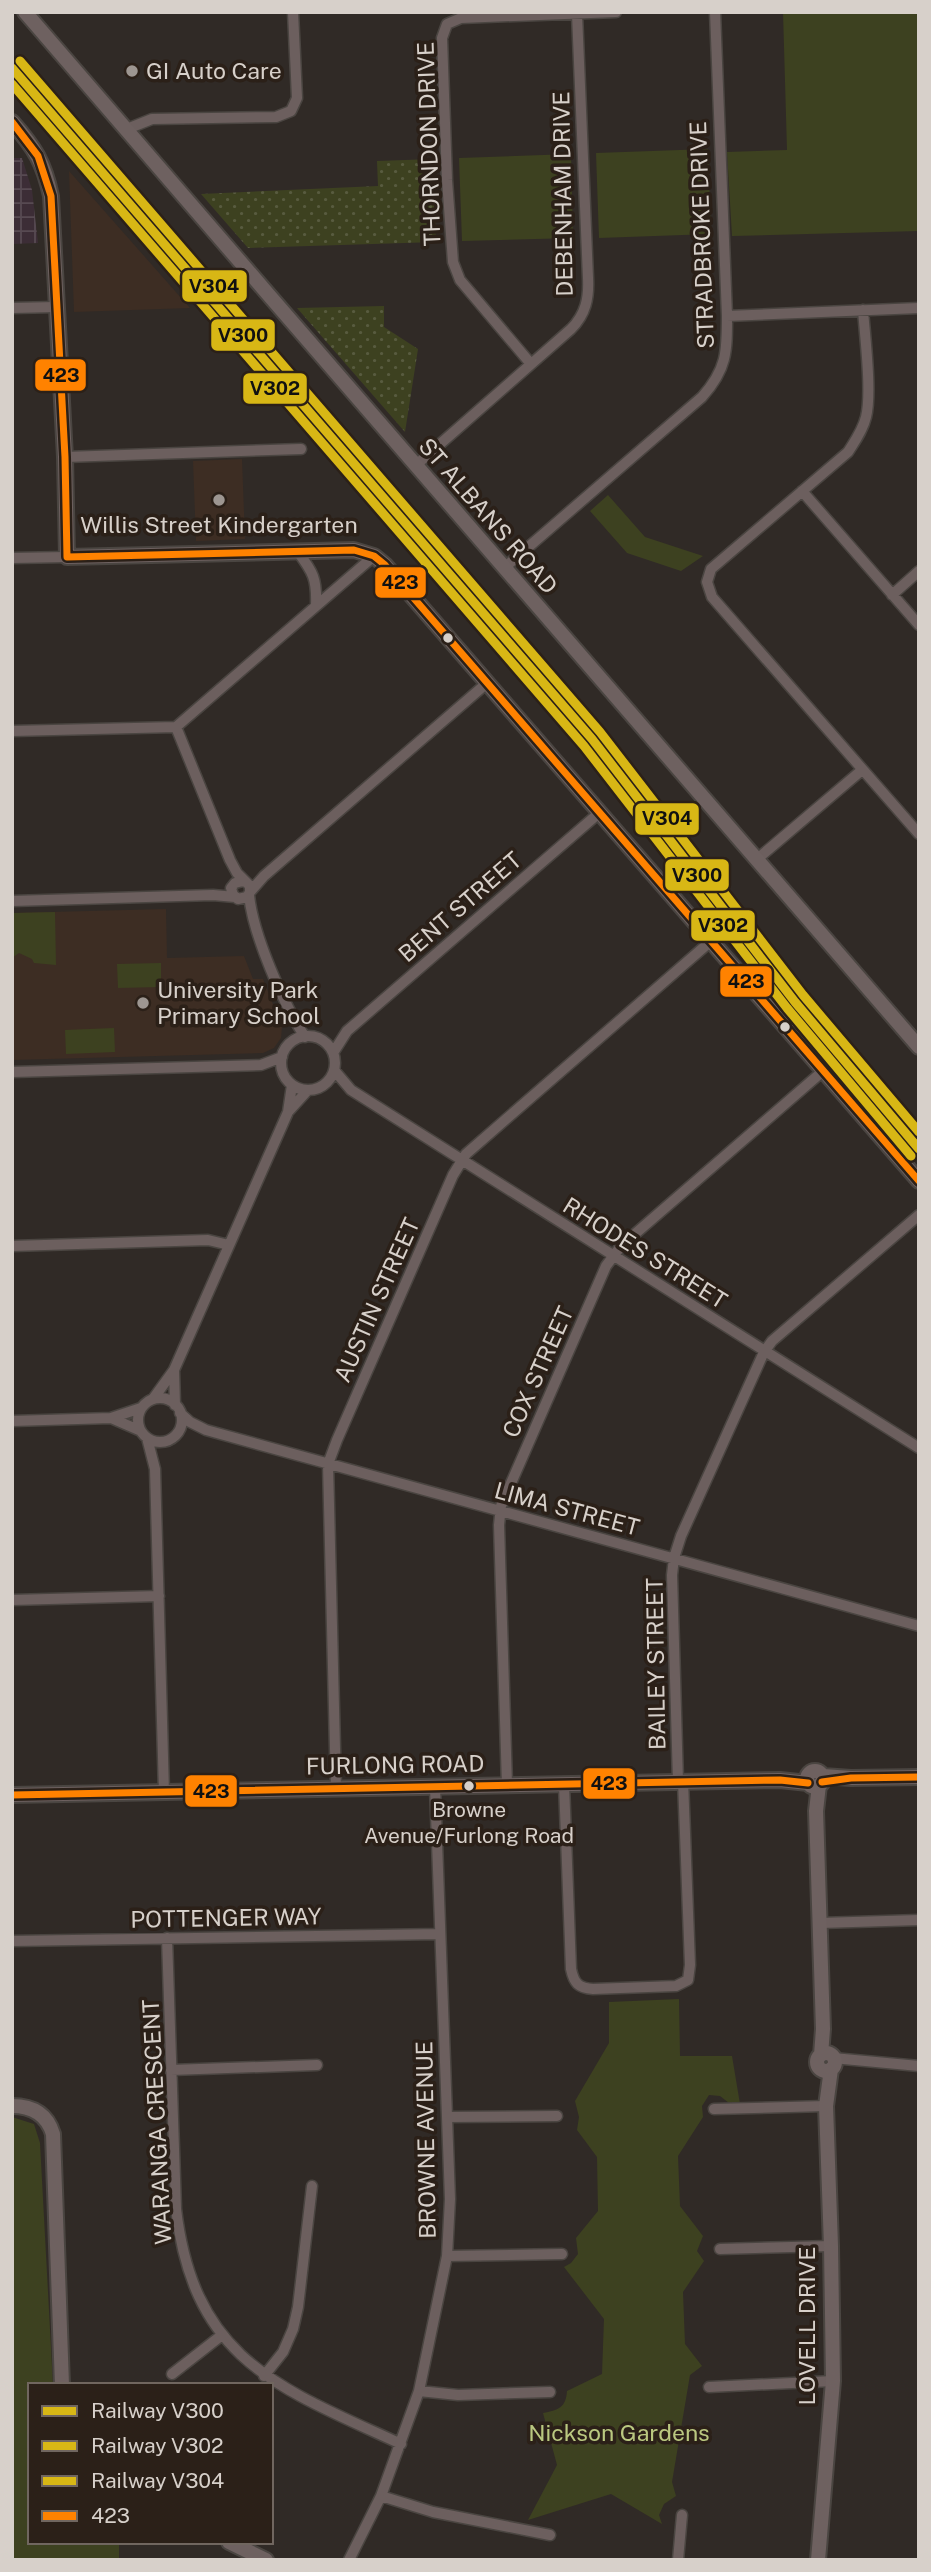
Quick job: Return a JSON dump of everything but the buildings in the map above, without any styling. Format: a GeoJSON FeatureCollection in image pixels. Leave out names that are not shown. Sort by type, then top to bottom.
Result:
{"type":"FeatureCollection","features":[{"type":"Feature","properties":{"kind":"street","name":"ST ALBANS ROAD"},"geometry":{"type":"LineString","coordinates":[[25,12],[919,1047]]}},
{"type":"Feature","properties":{"kind":"street"},"geometry":{"type":"LineString","coordinates":[[38,27],[45,12]]}},
{"type":"Feature","properties":{"kind":"street"},"geometry":{"type":"LineString","coordinates":[[127,129],[152,119],[276,117],[286,114],[297,98],[293,12]]}},
{"type":"Feature","properties":{"kind":"street","name":"THORNDON DRIVE"},"geometry":{"type":"LineString","coordinates":[[531,364],[460,280],[453,262],[447,192],[442,38],[447,24],[461,18],[616,12]]}},
{"type":"Feature","properties":{"kind":"street","name":"STRADBROKE DRIVE"},"geometry":{"type":"LineString","coordinates":[[504,568],[708,391],[722,370],[727,316],[715,12]]}},
{"type":"Feature","properties":{"kind":"street","name":"DEBENHAM DRIVE"},"geometry":{"type":"LineString","coordinates":[[415,466],[577,323],[587,304],[589,294],[577,14]]}},
{"type":"Feature","properties":{"kind":"street"},"geometry":{"type":"LineString","coordinates":[[12,122],[43,163],[51,196],[65,457],[67,556]]}},
{"type":"Feature","properties":{"kind":"street"},"geometry":{"type":"LineString","coordinates":[[12,309],[57,307]]}},
{"type":"Feature","properties":{"kind":"street"},"geometry":{"type":"LineString","coordinates":[[727,316],[919,308]]}},
{"type":"Feature","properties":{"kind":"street"},"geometry":{"type":"LineString","coordinates":[[863,310],[867,416],[860,433],[848,452],[711,569],[707,582],[712,597],[919,834]]}},
{"type":"Feature","properties":{"kind":"street"},"geometry":{"type":"LineString","coordinates":[[65,457],[301,449]]}},
{"type":"Feature","properties":{"kind":"street"},"geometry":{"type":"LineString","coordinates":[[802,491],[919,625]]}},
{"type":"Feature","properties":{"kind":"street"},"geometry":{"type":"LineString","coordinates":[[12,558],[354,550],[374,556],[385,565],[919,1181]]}},
{"type":"Feature","properties":{"kind":"street"},"geometry":{"type":"LineString","coordinates":[[298,552],[314,573],[316,605]]}},
{"type":"Feature","properties":{"kind":"street"},"geometry":{"type":"LineString","coordinates":[[12,732],[176,727],[374,556]]}},
{"type":"Feature","properties":{"kind":"street"},"geometry":{"type":"LineString","coordinates":[[892,595],[919,572]]}},
{"type":"Feature","properties":{"kind":"street"},"geometry":{"type":"LineString","coordinates":[[249,894],[264,876],[487,683]]}},
{"type":"Feature","properties":{"kind":"street"},"geometry":{"type":"LineString","coordinates":[[176,727],[289,1013],[293,1042]]}},
{"type":"Feature","properties":{"kind":"street"},"geometry":{"type":"LineString","coordinates":[[757,860],[862,769]]}},
{"type":"Feature","properties":{"kind":"street","name":"BENT STREET"},"geometry":{"type":"LineString","coordinates":[[333,1053],[347,1031],[599,813]]}},
{"type":"Feature","properties":{"kind":"street"},"geometry":{"type":"LineString","coordinates":[[238,888],[264,876]]}},
{"type":"Feature","properties":{"kind":"street"},"geometry":{"type":"LineString","coordinates":[[12,901],[213,895],[250,886],[252,918]]}},
{"type":"Feature","properties":{"kind":"street","name":"AUSTIN STREET"},"geometry":{"type":"LineString","coordinates":[[336,1789],[328,1464],[336,1442],[461,1160],[711,941]]}},
{"type":"Feature","properties":{"kind":"street"},"geometry":{"type":"LineString","coordinates":[[289,1013],[306,1037]]}},
{"type":"Feature","properties":{"kind":"street","name":"BENT STREET"},"geometry":{"type":"LineString","coordinates":[[323,1041],[347,1031]]}},
{"type":"Feature","properties":{"kind":"street"},"geometry":{"type":"LineString","coordinates":[[288,1112],[307,1090],[325,1085],[334,1070],[333,1053],[323,1041],[306,1037],[293,1042],[282,1057],[283,1072],[292,1084],[307,1090]]}},
{"type":"Feature","properties":{"kind":"street"},"geometry":{"type":"LineString","coordinates":[[12,1072],[261,1065],[282,1057]]}},
{"type":"Feature","properties":{"kind":"street"},"geometry":{"type":"LineString","coordinates":[[261,1065],[283,1072]]}},
{"type":"Feature","properties":{"kind":"street","name":"RHODES STREET"},"geometry":{"type":"LineString","coordinates":[[334,1070],[351,1090],[919,1448]]}},
{"type":"Feature","properties":{"kind":"street","name":"COX STREET"},"geometry":{"type":"LineString","coordinates":[[507,1785],[500,1512],[606,1266],[613,1254],[823,1071]]}},
{"type":"Feature","properties":{"kind":"street"},"geometry":{"type":"LineString","coordinates":[[12,1421],[111,1418],[141,1408],[153,1399],[174,1370],[288,1112],[292,1084]]}},
{"type":"Feature","properties":{"kind":"street","name":"RHODES STREET"},"geometry":{"type":"LineString","coordinates":[[325,1085],[351,1090]]}},
{"type":"Feature","properties":{"kind":"street","name":"BAILEY STREET"},"geometry":{"type":"LineString","coordinates":[[564,1784],[571,1969],[576,1984],[593,1989],[676,1986],[688,1980],[690,1965],[672,1596],[674,1558],[764,1352],[772,1341],[919,1214]]}},
{"type":"Feature","properties":{"kind":"street"},"geometry":{"type":"LineString","coordinates":[[12,1246],[208,1240],[229,1245]]}},
{"type":"Feature","properties":{"kind":"street"},"geometry":{"type":"LineString","coordinates":[[164,1793],[155,1469],[159,1452],[181,1425],[174,1370]]}},
{"type":"Feature","properties":{"kind":"street"},"geometry":{"type":"LineString","coordinates":[[153,1399],[165,1399],[178,1409]]}},
{"type":"Feature","properties":{"kind":"street"},"geometry":{"type":"LineString","coordinates":[[141,1408],[138,1419],[155,1469]]}},
{"type":"Feature","properties":{"kind":"street","name":"LIMA STREET"},"geometry":{"type":"LineString","coordinates":[[178,1409],[190,1422],[205,1430],[919,1626]]}},
{"type":"Feature","properties":{"kind":"street"},"geometry":{"type":"LineString","coordinates":[[111,1418],[144,1434],[170,1438]]}},
{"type":"Feature","properties":{"kind":"street","name":"LIMA STREET"},"geometry":{"type":"LineString","coordinates":[[170,1438],[187,1431],[205,1430]]}},
{"type":"Feature","properties":{"kind":"street"},"geometry":{"type":"LineString","coordinates":[[12,1600],[159,1596]]}},
{"type":"Feature","properties":{"kind":"street","name":"FURLONG ROAD"},"geometry":{"type":"LineString","coordinates":[[12,1795],[919,1777]]}},
{"type":"Feature","properties":{"kind":"street","name":"LOVELL DRIVE"},"geometry":{"type":"LineString","coordinates":[[815,1781],[823,2029],[829,2062],[826,2099],[832,2381],[818,2560]]}},
{"type":"Feature","properties":{"kind":"street","name":"BROWNE AVENUE"},"geometry":{"type":"LineString","coordinates":[[349,2560],[381,2496],[419,2391],[447,2256],[450,2199],[435,1787]]}},
{"type":"Feature","properties":{"kind":"street"},"geometry":{"type":"LineString","coordinates":[[820,1923],[919,1920]]}},
{"type":"Feature","properties":{"kind":"street","name":"POTTENGER WAY"},"geometry":{"type":"LineString","coordinates":[[12,1941],[440,1934]]}},
{"type":"Feature","properties":{"kind":"street","name":"WARANGA CRESCENT"},"geometry":{"type":"LineString","coordinates":[[167,1938],[176,2209],[180,2242],[196,2295],[222,2334],[242,2357],[264,2376],[291,2393],[401,2444]]}},
{"type":"Feature","properties":{"kind":"street"},"geometry":{"type":"LineString","coordinates":[[829,2062],[891,2062],[919,2066]]}},
{"type":"Feature","properties":{"kind":"street"},"geometry":{"type":"LineString","coordinates":[[171,2070],[317,2065]]}},
{"type":"Feature","properties":{"kind":"street"},"geometry":{"type":"LineString","coordinates":[[714,2109],[826,2099]]}},
{"type":"Feature","properties":{"kind":"street"},"geometry":{"type":"LineString","coordinates":[[12,2106],[38,2112],[49,2122],[53,2134],[62,2383]]}},
{"type":"Feature","properties":{"kind":"street"},"geometry":{"type":"LineString","coordinates":[[447,2117],[557,2116]]}},
{"type":"Feature","properties":{"kind":"street"},"geometry":{"type":"LineString","coordinates":[[264,2376],[283,2353],[293,2329],[312,2186]]}},
{"type":"Feature","properties":{"kind":"street"},"geometry":{"type":"LineString","coordinates":[[720,2249],[831,2246]]}},
{"type":"Feature","properties":{"kind":"street"},"geometry":{"type":"LineString","coordinates":[[447,2256],[562,2254]]}},
{"type":"Feature","properties":{"kind":"street"},"geometry":{"type":"LineString","coordinates":[[172,2374],[222,2334]]}},
{"type":"Feature","properties":{"kind":"street"},"geometry":{"type":"LineString","coordinates":[[709,2387],[832,2381]]}},
{"type":"Feature","properties":{"kind":"street"},"geometry":{"type":"LineString","coordinates":[[419,2391],[458,2395],[550,2392]]}},
{"type":"Feature","properties":{"kind":"street"},"geometry":{"type":"LineString","coordinates":[[381,2496],[433,2512],[550,2535]]}},
{"type":"Feature","properties":{"kind":"street"},"geometry":{"type":"LineString","coordinates":[[678,2560],[682,2515]]}},
{"type":"Feature","properties":{"kind":"street"},"geometry":{"type":"LineString","coordinates":[[233,2544],[266,2560]]}},
{"type":"Feature","properties":{"kind":"shaded area"},"geometry":{"type":"Polygon","coordinates":[[[12,158],[22,158],[32,190],[38,243],[12,244],[12,158]]]}},
{"type":"Feature","properties":{"kind":"shaded area"},"geometry":{"type":"Polygon","coordinates":[[[69,171],[190,308],[74,312],[69,171]]]}},
{"type":"Feature","properties":{"kind":"shaded area","name":"Willis Street Kindergarten"},"geometry":{"type":"Polygon","coordinates":[[[242,459],[245,539],[196,541],[193,461],[242,459]]]}},
{"type":"Feature","properties":{"kind":"shaded area","name":"University Park Primary School"},"geometry":{"type":"Polygon","coordinates":[[[166,909],[167,958],[244,956],[253,979],[263,979],[282,1027],[281,1038],[274,1048],[263,1053],[12,1060],[12,913],[166,909]]]}},
{"type":"Feature","properties":{"kind":"green space"},"geometry":{"type":"Polygon","coordinates":[[[783,12],[919,12],[919,231],[732,236],[727,152],[787,150],[783,12]]]}},
{"type":"Feature","properties":{"kind":"green space"},"geometry":{"type":"Polygon","coordinates":[[[708,149],[711,234],[599,238],[596,153],[708,149]]]}},
{"type":"Feature","properties":{"kind":"green space"},"geometry":{"type":"Polygon","coordinates":[[[571,154],[573,238],[462,241],[459,158],[571,154]]]}},
{"type":"Feature","properties":{"kind":"green space"},"geometry":{"type":"Polygon","coordinates":[[[434,159],[436,242],[248,248],[201,194],[378,186],[377,161],[434,159]]]}},
{"type":"Feature","properties":{"kind":"green space"},"geometry":{"type":"Polygon","coordinates":[[[384,306],[384,327],[418,349],[405,432],[297,308],[384,306]]]}},
{"type":"Feature","properties":{"kind":"green space"},"geometry":{"type":"Polygon","coordinates":[[[608,495],[645,537],[703,556],[681,571],[627,553],[590,511],[608,495]]]}},
{"type":"Feature","properties":{"kind":"green space"},"geometry":{"type":"Polygon","coordinates":[[[55,912],[56,965],[34,963],[32,959],[19,953],[12,958],[12,913],[55,912]]]}},
{"type":"Feature","properties":{"kind":"green space"},"geometry":{"type":"Polygon","coordinates":[[[161,963],[161,987],[118,988],[117,964],[161,963]]]}},
{"type":"Feature","properties":{"kind":"green space"},"geometry":{"type":"Polygon","coordinates":[[[114,1028],[115,1052],[66,1054],[65,1030],[114,1028]]]}},
{"type":"Feature","properties":{"kind":"green space","name":"Nickson Gardens"},"geometry":{"type":"Polygon","coordinates":[[[679,1999],[680,2056],[732,2056],[740,2104],[729,2103],[720,2096],[709,2095],[702,2106],[703,2117],[678,2156],[680,2206],[703,2236],[697,2251],[704,2261],[683,2292],[685,2344],[702,2366],[690,2375],[672,2482],[676,2496],[664,2504],[659,2515],[662,2524],[611,2494],[528,2520],[557,2465],[543,2413],[560,2407],[565,2401],[567,2391],[602,2374],[604,2319],[564,2267],[578,2254],[576,2238],[598,2211],[597,2157],[577,2130],[579,2117],[575,2101],[609,2043],[609,2002],[679,1999]]]}},
{"type":"Feature","properties":{"kind":"green space"},"geometry":{"type":"Polygon","coordinates":[[[12,2117],[34,2124],[40,2143],[53,2383],[28,2383],[28,2544],[119,2544],[119,2560],[12,2560],[12,2117]]]}},
{"type":"Feature","properties":{"kind":"rail line","name":"V304"},"geometry":{"type":"LineString","coordinates":[[20,61],[600,732],[803,995],[919,1132]]}},
{"type":"Feature","properties":{"kind":"rail line","name":"V300"},"geometry":{"type":"LineString","coordinates":[[12,68],[592,739],[795,1002],[919,1149]]}},
{"type":"Feature","properties":{"kind":"rail line","name":"V302"},"geometry":{"type":"LineString","coordinates":[[12,84],[584,746],[787,1008],[911,1156]]}},
{"type":"Feature","properties":{"kind":"transit line","name":"423"},"geometry":{"type":"LineString","coordinates":[[12,122],[38,156],[51,196],[65,457],[67,557],[354,550],[374,556],[385,565],[919,1181]]}},
{"type":"Feature","properties":{"kind":"transit line","name":"423"},"geometry":{"type":"LineString","coordinates":[[822,1782],[851,1778],[919,1777]]}},
{"type":"Feature","properties":{"kind":"transit line","name":"423"},"geometry":{"type":"LineString","coordinates":[[12,1795],[780,1780],[808,1783]]}},
{"type":"Feature","properties":{"kind":"place","name":"GI Auto Care"},"geometry":{"type":"Point","coordinates":[132,71]}},
{"type":"Feature","properties":{"kind":"place","name":"Willis Street Kindergarten"},"geometry":{"type":"Point","coordinates":[219,500]}},
{"type":"Feature","properties":{"kind":"place","name":"University Park Primary School"},"geometry":{"type":"Point","coordinates":[143,1003]}},
{"type":"Feature","properties":{"kind":"place","name":"Browne Avenue/Furlong Road"},"geometry":{"type":"Point","coordinates":[469,1786]}}]}
